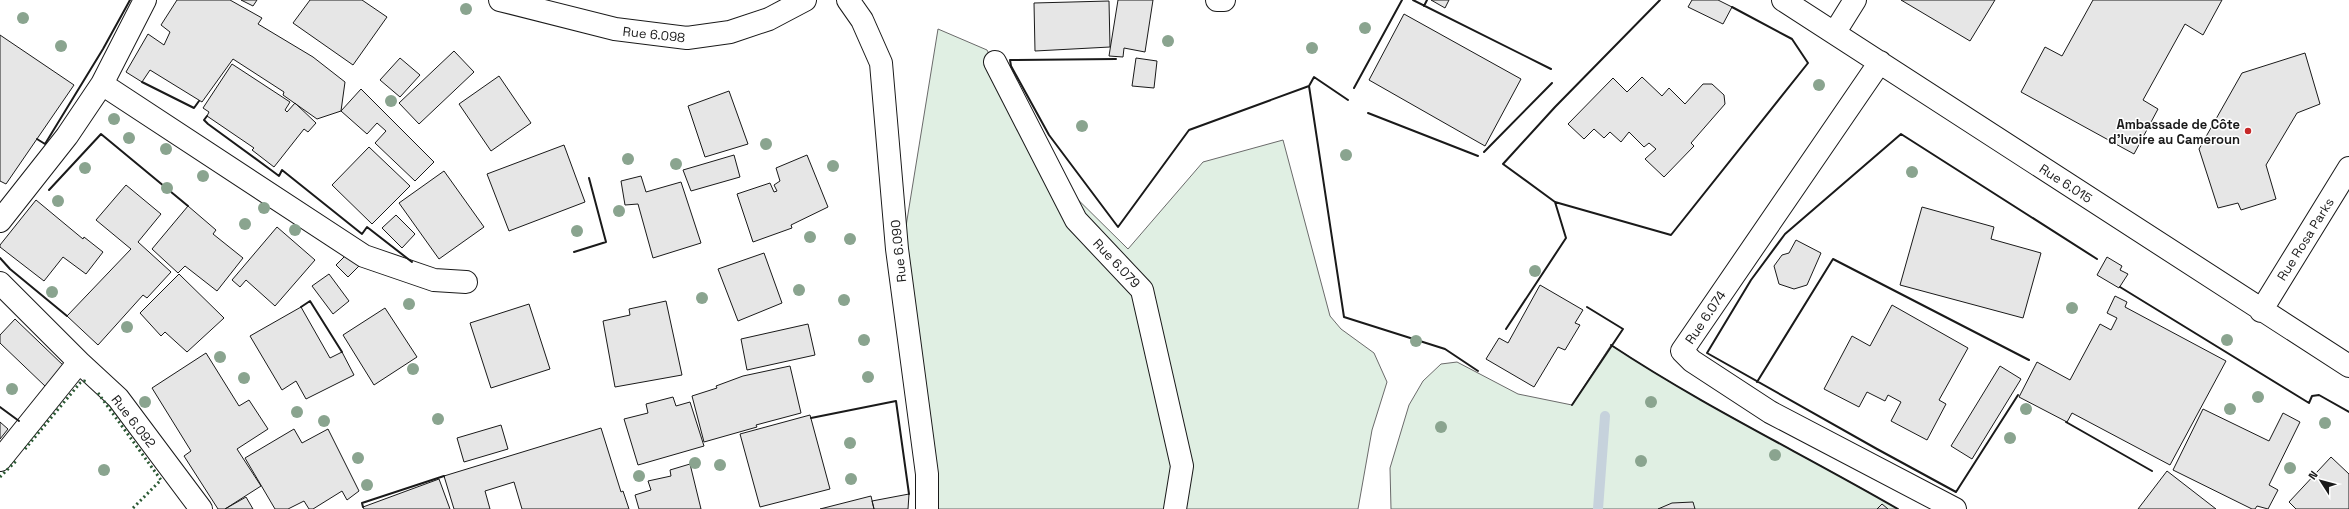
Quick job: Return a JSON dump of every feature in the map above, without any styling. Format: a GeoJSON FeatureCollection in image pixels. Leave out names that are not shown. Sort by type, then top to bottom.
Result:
{"type":"FeatureCollection","features":[{"type":"Feature","properties":{"kind":"street"},"geometry":{"type":"LineString","coordinates":[[0,221],[67,136],[102,84],[145,0]]}},
{"type":"Feature","properties":{"kind":"street","name":"Rue 6.098"},"geometry":{"type":"LineString","coordinates":[[500,0],[615,30],[687,38],[730,32],[769,18],[805,0]]}},
{"type":"Feature","properties":{"kind":"street","name":"Rue 6.090"},"geometry":{"type":"LineString","coordinates":[[848,0],[862,20],[880,63],[897,249],[926,474],[927,509]]}},
{"type":"Feature","properties":{"kind":"street"},"geometry":{"type":"LineString","coordinates":[[1217,0],[1224,0]]}},
{"type":"Feature","properties":{"kind":"street","name":"Rue 6.015"},"geometry":{"type":"LineString","coordinates":[[1783,0],[1835,32],[2261,311],[2349,366]]}},
{"type":"Feature","properties":{"kind":"street"},"geometry":{"type":"LineString","coordinates":[[1835,32],[1855,0]]}},
{"type":"Feature","properties":{"kind":"street","name":"Rue 6.079"},"geometry":{"type":"LineString","coordinates":[[995,62],[1076,220],[1142,290],[1182,466],[1175,509]]}},
{"type":"Feature","properties":{"kind":"street","name":"Rue 6.074"},"geometry":{"type":"LineString","coordinates":[[1880,62],[1682,351],[1692,361],[1770,412],[1955,509]]}},
{"type":"Feature","properties":{"kind":"street"},"geometry":{"type":"LineString","coordinates":[[102,84],[364,256],[434,280],[466,282]]}},
{"type":"Feature","properties":{"kind":"street","name":"Rue Rosa Parks"},"geometry":{"type":"LineString","coordinates":[[2261,311],[2349,168]]}},
{"type":"Feature","properties":{"kind":"street","name":"Rue 6.092"},"geometry":{"type":"LineString","coordinates":[[0,284],[79,362],[118,398],[201,509]]}},
{"type":"Feature","properties":{"kind":"street"},"geometry":{"type":"LineString","coordinates":[[0,460],[79,362]]}},
{"type":"Feature","properties":{"kind":"green space"},"geometry":{"type":"Polygon","coordinates":[[[938,29],[987,50],[1051,173],[1128,249],[1203,162],[1283,140],[1330,316],[1341,329],[1374,353],[1387,382],[1372,430],[1358,509],[924,509],[901,257],[938,29]]]}},
{"type":"Feature","properties":{"kind":"green space"},"geometry":{"type":"Polygon","coordinates":[[[1611,345],[1681,389],[1898,509],[1391,509],[1390,468],[1409,405],[1423,381],[1441,364],[1457,362],[1518,394],[1572,405],[1611,345]]]}},
{"type":"Feature","properties":{"kind":"building"},"geometry":{"type":"Polygon","coordinates":[[[177,0],[230,0],[262,18],[258,24],[313,57],[345,82],[341,111],[317,119],[283,95],[284,92],[233,59],[202,102],[150,70],[142,82],[126,72],[148,34],[164,45],[170,32],[161,25],[177,0]]]}},
{"type":"Feature","properties":{"kind":"building"},"geometry":{"type":"Polygon","coordinates":[[[241,0],[257,0],[253,6],[241,0]]]}},
{"type":"Feature","properties":{"kind":"building"},"geometry":{"type":"Polygon","coordinates":[[[310,0],[362,0],[387,17],[353,65],[293,23],[310,0]]]}},
{"type":"Feature","properties":{"kind":"building"},"geometry":{"type":"Polygon","coordinates":[[[1118,0],[1153,0],[1145,52],[1124,48],[1123,57],[1109,56],[1118,0]]]}},
{"type":"Feature","properties":{"kind":"building"},"geometry":{"type":"Polygon","coordinates":[[[1431,0],[1449,0],[1445,8],[1431,0]]]}},
{"type":"Feature","properties":{"kind":"building"},"geometry":{"type":"Polygon","coordinates":[[[1692,0],[1718,0],[1732,7],[1723,24],[1688,7],[1692,0]]]}},
{"type":"Feature","properties":{"kind":"building"},"geometry":{"type":"Polygon","coordinates":[[[1901,0],[1995,0],[1970,41],[1901,0]]]}},
{"type":"Feature","properties":{"kind":"building"},"geometry":{"type":"Polygon","coordinates":[[[2093,0],[2222,0],[2203,35],[2185,24],[2143,100],[2158,109],[2134,154],[2021,92],[2045,47],[2062,56],[2093,0]]]}},
{"type":"Feature","properties":{"kind":"building"},"geometry":{"type":"Polygon","coordinates":[[[1109,1],[1110,47],[1035,51],[1034,3],[1109,1]]]}},
{"type":"Feature","properties":{"kind":"building"},"geometry":{"type":"Polygon","coordinates":[[[1404,14],[1521,79],[1485,146],[1369,80],[1404,14]]]}},
{"type":"Feature","properties":{"kind":"building"},"geometry":{"type":"Polygon","coordinates":[[[0,35],[74,85],[6,184],[0,181],[0,35]]]}},
{"type":"Feature","properties":{"kind":"building"},"geometry":{"type":"Polygon","coordinates":[[[454,51],[474,72],[419,124],[399,103],[454,51]]]}},
{"type":"Feature","properties":{"kind":"building","name":"Ambassade de Côte d'Ivoire au Cameroun"},"geometry":{"type":"Polygon","coordinates":[[[2305,53],[2320,104],[2297,113],[2266,165],[2276,199],[2241,210],[2238,203],[2218,208],[2199,149],[2242,73],[2305,53]]]}},
{"type":"Feature","properties":{"kind":"building"},"geometry":{"type":"Polygon","coordinates":[[[400,58],[420,75],[400,97],[380,80],[400,58]]]}},
{"type":"Feature","properties":{"kind":"building"},"geometry":{"type":"Polygon","coordinates":[[[1136,58],[1157,61],[1154,88],[1132,86],[1136,58]]]}},
{"type":"Feature","properties":{"kind":"building"},"geometry":{"type":"Polygon","coordinates":[[[232,64],[290,102],[285,110],[287,112],[295,103],[316,123],[308,132],[304,129],[274,167],[252,150],[254,148],[207,116],[209,112],[203,108],[232,64]]]}},
{"type":"Feature","properties":{"kind":"building"},"geometry":{"type":"Polygon","coordinates":[[[499,76],[531,123],[491,151],[459,104],[499,76]]]}},
{"type":"Feature","properties":{"kind":"building"},"geometry":{"type":"Polygon","coordinates":[[[1642,77],[1662,96],[1669,88],[1685,104],[1703,84],[1712,84],[1724,95],[1725,104],[1691,143],[1694,146],[1664,177],[1645,159],[1656,149],[1649,143],[1644,147],[1629,132],[1621,142],[1610,132],[1604,138],[1594,129],[1584,139],[1568,124],[1613,78],[1627,92],[1642,77]]]}},
{"type":"Feature","properties":{"kind":"building"},"geometry":{"type":"Polygon","coordinates":[[[361,89],[434,162],[415,181],[375,143],[386,131],[377,123],[367,134],[341,111],[361,89]]]}},
{"type":"Feature","properties":{"kind":"building"},"geometry":{"type":"Polygon","coordinates":[[[729,91],[748,144],[705,157],[688,106],[729,91]]]}},
{"type":"Feature","properties":{"kind":"building"},"geometry":{"type":"Polygon","coordinates":[[[564,145],[585,202],[509,231],[487,174],[564,145]]]}},
{"type":"Feature","properties":{"kind":"building"},"geometry":{"type":"Polygon","coordinates":[[[369,147],[410,186],[372,224],[332,185],[369,147]]]}},
{"type":"Feature","properties":{"kind":"building"},"geometry":{"type":"Polygon","coordinates":[[[734,155],[740,177],[691,191],[683,170],[734,155]]]}},
{"type":"Feature","properties":{"kind":"building"},"geometry":{"type":"Polygon","coordinates":[[[807,155],[828,207],[791,225],[792,228],[753,242],[737,194],[770,183],[774,192],[777,191],[774,185],[780,181],[776,168],[807,155]]]}},
{"type":"Feature","properties":{"kind":"building"},"geometry":{"type":"Polygon","coordinates":[[[444,171],[484,227],[439,259],[399,203],[444,171]]]}},
{"type":"Feature","properties":{"kind":"building"},"geometry":{"type":"Polygon","coordinates":[[[641,176],[646,192],[681,182],[701,243],[653,258],[638,204],[625,205],[621,181],[641,176]]]}},
{"type":"Feature","properties":{"kind":"building"},"geometry":{"type":"Polygon","coordinates":[[[126,185],[161,214],[138,242],[171,272],[147,298],[143,295],[98,345],[67,316],[131,249],[96,220],[126,185]]]}},
{"type":"Feature","properties":{"kind":"building"},"geometry":{"type":"Polygon","coordinates":[[[36,200],[83,239],[84,237],[103,252],[86,274],[63,257],[44,281],[0,247],[0,245],[36,200]]]}},
{"type":"Feature","properties":{"kind":"building"},"geometry":{"type":"Polygon","coordinates":[[[188,206],[216,230],[213,234],[243,258],[217,291],[185,266],[178,273],[152,249],[188,206]]]}},
{"type":"Feature","properties":{"kind":"building"},"geometry":{"type":"Polygon","coordinates":[[[1922,207],[1994,227],[1991,239],[2041,253],[2023,318],[1900,285],[1922,207]]]}},
{"type":"Feature","properties":{"kind":"building"},"geometry":{"type":"Polygon","coordinates":[[[396,215],[415,234],[402,248],[382,228],[396,215]]]}},
{"type":"Feature","properties":{"kind":"building"},"geometry":{"type":"Polygon","coordinates":[[[277,227],[315,260],[275,306],[246,280],[240,287],[232,280],[277,227]]]}},
{"type":"Feature","properties":{"kind":"building"},"geometry":{"type":"Polygon","coordinates":[[[1796,240],[1821,253],[1807,285],[1794,289],[1779,284],[1774,266],[1782,255],[1789,253],[1796,240]]]}},
{"type":"Feature","properties":{"kind":"building"},"geometry":{"type":"Polygon","coordinates":[[[348,253],[359,266],[348,277],[336,265],[348,253]]]}},
{"type":"Feature","properties":{"kind":"building"},"geometry":{"type":"Polygon","coordinates":[[[764,253],[782,303],[738,321],[718,269],[764,253]]]}},
{"type":"Feature","properties":{"kind":"building"},"geometry":{"type":"Polygon","coordinates":[[[2107,257],[2122,266],[2120,270],[2128,274],[2119,288],[2097,275],[2107,257]]]}},
{"type":"Feature","properties":{"kind":"building"},"geometry":{"type":"Polygon","coordinates":[[[179,274],[224,318],[187,352],[165,332],[161,336],[140,313],[179,274]]]}},
{"type":"Feature","properties":{"kind":"building"},"geometry":{"type":"Polygon","coordinates":[[[329,274],[349,301],[333,314],[312,286],[329,274]]]}},
{"type":"Feature","properties":{"kind":"building"},"geometry":{"type":"Polygon","coordinates":[[[1540,285],[1583,310],[1575,323],[1580,325],[1565,350],[1558,347],[1534,387],[1486,359],[1499,338],[1508,343],[1540,285]]]}},
{"type":"Feature","properties":{"kind":"building"},"geometry":{"type":"Polygon","coordinates":[[[2115,296],[2127,302],[2125,307],[2226,361],[2170,465],[2072,413],[2067,422],[2019,397],[2037,362],[2070,380],[2100,324],[2111,330],[2117,318],[2107,313],[2115,296]]]}},
{"type":"Feature","properties":{"kind":"building"},"geometry":{"type":"Polygon","coordinates":[[[666,301],[682,375],[615,387],[603,321],[630,315],[629,309],[666,301]]]}},
{"type":"Feature","properties":{"kind":"building"},"geometry":{"type":"Polygon","coordinates":[[[529,304],[550,369],[491,388],[470,323],[529,304]]]}},
{"type":"Feature","properties":{"kind":"building"},"geometry":{"type":"Polygon","coordinates":[[[1892,305],[1968,348],[1939,400],[1946,404],[1927,440],[1891,421],[1901,402],[1888,395],[1885,401],[1867,392],[1859,407],[1824,389],[1852,336],[1870,346],[1892,305]]]}},
{"type":"Feature","properties":{"kind":"building"},"geometry":{"type":"Polygon","coordinates":[[[301,307],[330,358],[342,352],[354,375],[306,399],[296,381],[282,390],[250,336],[301,307]]]}},
{"type":"Feature","properties":{"kind":"building"},"geometry":{"type":"Polygon","coordinates":[[[385,308],[417,357],[374,385],[343,335],[385,308]]]}},
{"type":"Feature","properties":{"kind":"building"},"geometry":{"type":"Polygon","coordinates":[[[15,319],[65,367],[46,387],[0,343],[0,335],[15,319]]]}},
{"type":"Feature","properties":{"kind":"building"},"geometry":{"type":"Polygon","coordinates":[[[808,324],[815,355],[747,370],[741,339],[808,324]]]}},
{"type":"Feature","properties":{"kind":"building"},"geometry":{"type":"Polygon","coordinates":[[[206,353],[239,406],[249,400],[268,429],[237,449],[261,486],[225,509],[218,509],[184,456],[191,451],[152,388],[206,353]]]}},
{"type":"Feature","properties":{"kind":"building"},"geometry":{"type":"Polygon","coordinates":[[[790,366],[801,413],[756,425],[757,427],[704,442],[692,396],[717,388],[716,386],[743,376],[790,366]]]}},
{"type":"Feature","properties":{"kind":"building"},"geometry":{"type":"Polygon","coordinates":[[[2000,366],[2021,379],[1972,459],[1951,446],[2000,366]]]}},
{"type":"Feature","properties":{"kind":"building"},"geometry":{"type":"Polygon","coordinates":[[[673,397],[676,406],[690,402],[704,446],[638,465],[624,419],[648,413],[646,404],[673,397]]]}},
{"type":"Feature","properties":{"kind":"building"},"geometry":{"type":"Polygon","coordinates":[[[2203,409],[2269,441],[2283,413],[2300,422],[2269,485],[2278,490],[2268,509],[2257,506],[2255,509],[2252,509],[2173,470],[2203,409]]]}},
{"type":"Feature","properties":{"kind":"building"},"geometry":{"type":"Polygon","coordinates":[[[810,415],[830,489],[760,507],[740,434],[810,415]]]}},
{"type":"Feature","properties":{"kind":"building"},"geometry":{"type":"Polygon","coordinates":[[[0,422],[8,429],[0,439],[0,422]]]}},
{"type":"Feature","properties":{"kind":"building"},"geometry":{"type":"Polygon","coordinates":[[[501,425],[508,449],[464,462],[457,438],[501,425]]]}},
{"type":"Feature","properties":{"kind":"building"},"geometry":{"type":"Polygon","coordinates":[[[601,428],[621,492],[623,491],[629,509],[522,509],[514,482],[485,491],[490,509],[454,509],[444,476],[601,428]]]}},
{"type":"Feature","properties":{"kind":"building"},"geometry":{"type":"Polygon","coordinates":[[[294,429],[302,443],[328,429],[359,491],[347,500],[342,491],[313,509],[309,509],[304,501],[288,509],[275,509],[245,458],[294,429]]]}},
{"type":"Feature","properties":{"kind":"building"},"geometry":{"type":"Polygon","coordinates":[[[2331,457],[2349,474],[2349,509],[2296,509],[2289,502],[2331,457]]]}},
{"type":"Feature","properties":{"kind":"building"},"geometry":{"type":"Polygon","coordinates":[[[690,464],[701,509],[639,509],[635,495],[651,490],[648,481],[671,476],[670,470],[690,464]]]}},
{"type":"Feature","properties":{"kind":"building"},"geometry":{"type":"Polygon","coordinates":[[[2167,471],[2216,509],[2138,509],[2167,471]]]}},
{"type":"Feature","properties":{"kind":"building"},"geometry":{"type":"Polygon","coordinates":[[[439,479],[450,509],[364,509],[363,507],[439,479]]]}},
{"type":"Feature","properties":{"kind":"building"},"geometry":{"type":"Polygon","coordinates":[[[909,494],[908,509],[874,509],[872,501],[909,494]]]}},
{"type":"Feature","properties":{"kind":"building"},"geometry":{"type":"Polygon","coordinates":[[[871,496],[874,509],[820,509],[871,496]]]}},
{"type":"Feature","properties":{"kind":"building"},"geometry":{"type":"Polygon","coordinates":[[[246,497],[253,509],[225,509],[246,497]]]}},
{"type":"Feature","properties":{"kind":"building"},"geometry":{"type":"Polygon","coordinates":[[[1693,502],[1695,509],[1658,509],[1672,503],[1693,502]]]}},
{"type":"Feature","properties":{"kind":"building"},"geometry":{"type":"Polygon","coordinates":[[[1882,504],[1888,509],[1877,509],[1882,504]]]}},
{"type":"Feature","properties":{"kind":"waterway"},"geometry":{"type":"LineString","coordinates":[[1598,509],[1605,416]]}},
{"type":"Feature","properties":{"kind":"hedge"},"geometry":{"type":"LineString","coordinates":[[25,449],[80,383],[84,381],[87,382]]}},
{"type":"Feature","properties":{"kind":"hedge"},"geometry":{"type":"LineString","coordinates":[[98,393],[161,480],[132,509]]}},
{"type":"Feature","properties":{"kind":"hedge"},"geometry":{"type":"LineString","coordinates":[[0,477],[16,461]]}},
{"type":"Feature","properties":{"kind":"wall"},"geometry":{"type":"LineString","coordinates":[[37,139],[45,144],[103,49],[130,0]]}},
{"type":"Feature","properties":{"kind":"wall"},"geometry":{"type":"LineString","coordinates":[[1354,88],[1402,0]]}},
{"type":"Feature","properties":{"kind":"wall"},"geometry":{"type":"LineString","coordinates":[[1413,0],[1551,69]]}},
{"type":"Feature","properties":{"kind":"wall"},"geometry":{"type":"LineString","coordinates":[[1424,6],[1427,0]]}},
{"type":"Feature","properties":{"kind":"wall"},"geometry":{"type":"LineString","coordinates":[[1660,0],[1555,107],[1503,164],[1555,202],[1671,235],[1808,63],[1792,39],[1732,7]]}},
{"type":"Feature","properties":{"kind":"wall"},"geometry":{"type":"LineString","coordinates":[[1116,59],[1010,60],[1011,66],[1049,135],[1118,227],[1189,130],[1309,86]]}},
{"type":"Feature","properties":{"kind":"wall"},"geometry":{"type":"LineString","coordinates":[[1348,100],[1314,77],[1309,86],[1344,317],[1445,349],[1478,371]]}},
{"type":"Feature","properties":{"kind":"wall"},"geometry":{"type":"LineString","coordinates":[[142,82],[194,108],[199,101]]}},
{"type":"Feature","properties":{"kind":"wall"},"geometry":{"type":"LineString","coordinates":[[1484,152],[1552,83]]}},
{"type":"Feature","properties":{"kind":"wall"},"geometry":{"type":"LineString","coordinates":[[1368,113],[1478,156]]}},
{"type":"Feature","properties":{"kind":"wall"},"geometry":{"type":"LineString","coordinates":[[207,116],[204,120],[208,124],[279,176],[282,170],[362,234],[367,227],[412,262]]}},
{"type":"Feature","properties":{"kind":"wall"},"geometry":{"type":"LineString","coordinates":[[49,190],[101,134],[188,206]]}},
{"type":"Feature","properties":{"kind":"wall"},"geometry":{"type":"LineString","coordinates":[[2018,395],[1956,492],[1707,353],[1751,280],[1785,234],[1901,134],[2097,259]]}},
{"type":"Feature","properties":{"kind":"wall"},"geometry":{"type":"LineString","coordinates":[[574,252],[606,242],[589,178]]}},
{"type":"Feature","properties":{"kind":"wall"},"geometry":{"type":"LineString","coordinates":[[1506,329],[1566,238],[1555,202]]}},
{"type":"Feature","properties":{"kind":"wall"},"geometry":{"type":"LineString","coordinates":[[0,258],[10,269],[67,316]]}},
{"type":"Feature","properties":{"kind":"wall"},"geometry":{"type":"LineString","coordinates":[[1757,382],[1833,259],[2029,360]]}},
{"type":"Feature","properties":{"kind":"wall"},"geometry":{"type":"LineString","coordinates":[[2120,287],[2309,403],[2312,396],[2319,395],[2349,412]]}},
{"type":"Feature","properties":{"kind":"wall"},"geometry":{"type":"LineString","coordinates":[[301,307],[310,301],[342,352]]}},
{"type":"Feature","properties":{"kind":"wall"},"geometry":{"type":"LineString","coordinates":[[1572,405],[1623,329],[1587,307]]}},
{"type":"Feature","properties":{"kind":"wall"},"geometry":{"type":"LineString","coordinates":[[1611,345],[1681,389],[1898,509]]}},
{"type":"Feature","properties":{"kind":"wall"},"geometry":{"type":"LineString","coordinates":[[811,418],[896,401],[909,494]]}},
{"type":"Feature","properties":{"kind":"wall"},"geometry":{"type":"LineString","coordinates":[[0,407],[19,421]]}},
{"type":"Feature","properties":{"kind":"wall"},"geometry":{"type":"LineString","coordinates":[[2066,422],[2152,471]]}},
{"type":"Feature","properties":{"kind":"wall"},"geometry":{"type":"LineString","coordinates":[[363,507],[362,503],[444,476]]}},
{"type":"Feature","properties":{"kind":"place","name":"Ambassade de Côte d'Ivoire au Cameroun"},"geometry":{"type":"Point","coordinates":[2248,131]}}]}
